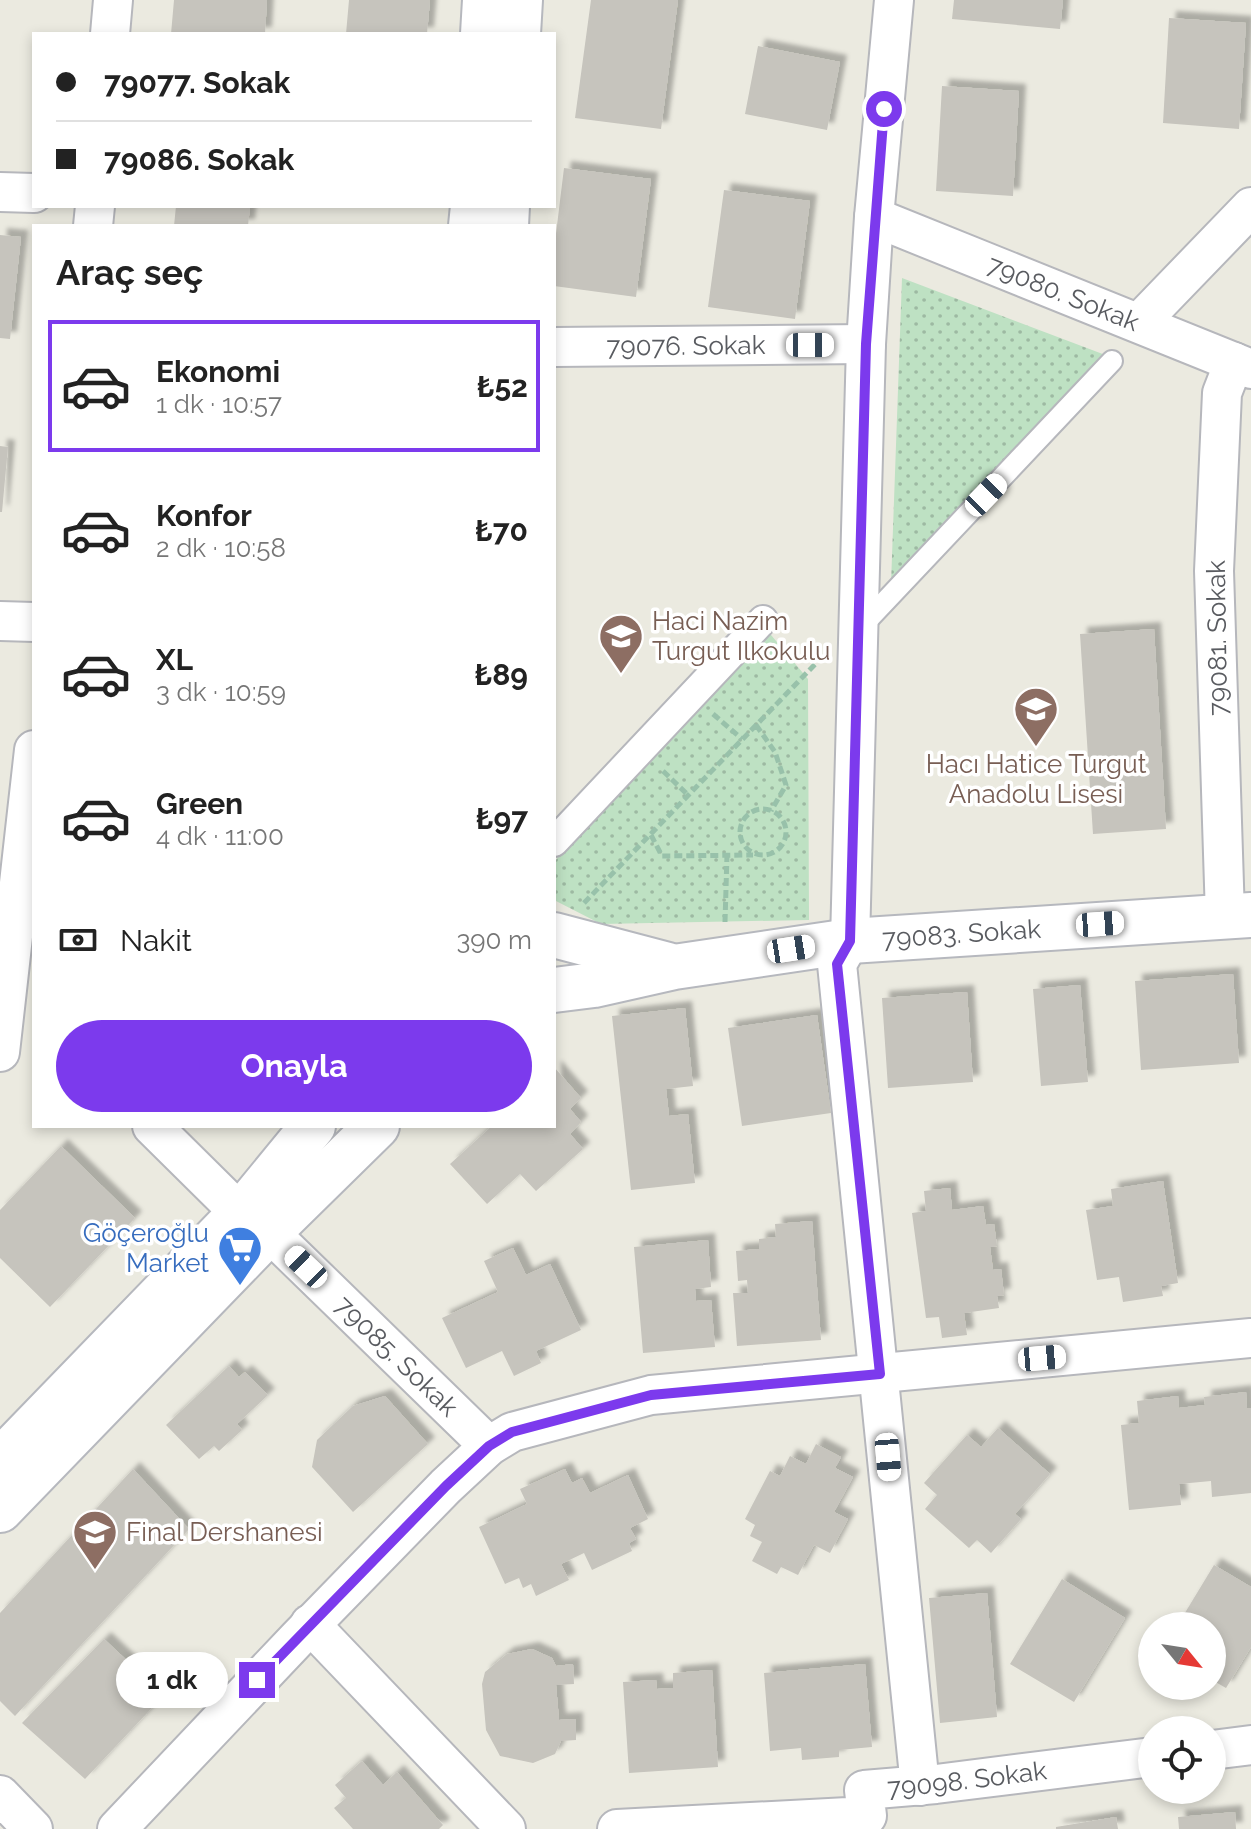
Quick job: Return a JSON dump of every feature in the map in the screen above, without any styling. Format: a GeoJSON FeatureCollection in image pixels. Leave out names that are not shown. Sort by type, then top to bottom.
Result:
{"type":"FeatureCollection","features":[{"type":"Feature","properties":{"kind":"main road"},"geometry":{"type":"LineString","coordinates":[[483,32],[485,0]]}},
{"type":"Feature","properties":{"kind":"main road"},"geometry":{"type":"LineString","coordinates":[[518,32],[520,0]]}},
{"type":"Feature","properties":{"kind":"main road","name":"79083. Sokak"},"geometry":{"type":"LineString","coordinates":[[556,990],[594,985],[674,967],[850,941],[1238,916]]}},
{"type":"Feature","properties":{"kind":"main road"},"geometry":{"type":"LineString","coordinates":[[567,921],[674,967]]}},
{"type":"Feature","properties":{"kind":"main road"},"geometry":{"type":"LineString","coordinates":[[0,1510],[255,1222],[312,1128]]}},
{"type":"Feature","properties":{"kind":"main road"},"geometry":{"type":"LineString","coordinates":[[0,1461],[255,1222],[374,1128]]}},
{"type":"Feature","properties":{"kind":"street"},"geometry":{"type":"LineString","coordinates":[[110,32],[113,0]]}},
{"type":"Feature","properties":{"kind":"street"},"geometry":{"type":"LineString","coordinates":[[894,0],[866,344],[850,941],[837,964],[920,1786]]}},
{"type":"Feature","properties":{"kind":"street"},"geometry":{"type":"LineString","coordinates":[[0,192],[32,193]]}},
{"type":"Feature","properties":{"kind":"street"},"geometry":{"type":"LineString","coordinates":[[1139,323],[1251,207]]}},
{"type":"Feature","properties":{"kind":"street","name":"79080. Sokak"},"geometry":{"type":"LineString","coordinates":[[874,217],[1242,366]]}},
{"type":"Feature","properties":{"kind":"street","name":"79076. Sokak"},"geometry":{"type":"LineString","coordinates":[[556,347],[866,344]]}},
{"type":"Feature","properties":{"kind":"street","name":"79081. Sokak"},"geometry":{"type":"LineString","coordinates":[[1238,916],[1214,571],[1222,393],[1242,366]]}},
{"type":"Feature","properties":{"kind":"street"},"geometry":{"type":"LineString","coordinates":[[556,840],[763,620]]}},
{"type":"Feature","properties":{"kind":"street"},"geometry":{"type":"LineString","coordinates":[[0,621],[32,622]]}},
{"type":"Feature","properties":{"kind":"street"},"geometry":{"type":"LineString","coordinates":[[0,1052],[21,1001],[32,789]]}},
{"type":"Feature","properties":{"kind":"street","name":"79085. Sokak"},"geometry":{"type":"LineString","coordinates":[[154,1128],[489,1446]]}},
{"type":"Feature","properties":{"kind":"street"},"geometry":{"type":"LineString","coordinates":[[117,1829],[310,1624],[489,1446],[512,1432],[651,1395],[1251,1338]]}},
{"type":"Feature","properties":{"kind":"street"},"geometry":{"type":"LineString","coordinates":[[310,1624],[506,1829]]}},
{"type":"Feature","properties":{"kind":"street"},"geometry":{"type":"LineString","coordinates":[[1226,1748],[1251,1745]]}},
{"type":"Feature","properties":{"kind":"street","name":"79098. Sokak"},"geometry":{"type":"LineString","coordinates":[[617,1829],[867,1823],[864,1790],[1138,1759]]}},
{"type":"Feature","properties":{"kind":"street"},"geometry":{"type":"LineString","coordinates":[[0,1795],[33,1829]]}},
{"type":"Feature","properties":{"kind":"lane"},"geometry":{"type":"LineString","coordinates":[[859,629],[1112,361]]}},
{"type":"Feature","properties":{"kind":"path"},"geometry":{"type":"LineString","coordinates":[[567,921],[822,656]]}},
{"type":"Feature","properties":{"kind":"path"},"geometry":{"type":"LineString","coordinates":[[756,725],[775,752],[786,785],[771,811]]}},
{"type":"Feature","properties":{"kind":"path"},"geometry":{"type":"LineString","coordinates":[[651,835],[662,856],[727,855],[758,854],[773,853],[785,835],[783,821],[771,811],[757,810],[744,819],[741,826],[741,841],[758,854]]}},
{"type":"Feature","properties":{"kind":"path"},"geometry":{"type":"LineString","coordinates":[[725,925],[727,855]]}},
{"type":"Feature","properties":{"kind":"green space"},"geometry":{"type":"Polygon","coordinates":[[[902,278],[1108,356],[891,584],[902,278]]]}},
{"type":"Feature","properties":{"kind":"green space"},"geometry":{"type":"Polygon","coordinates":[[[766,629],[808,679],[809,920],[601,924],[556,901],[556,860],[766,629]]]}},
{"type":"Feature","properties":{"kind":"building"},"geometry":{"type":"Polygon","coordinates":[[[174,0],[267,0],[265,32],[171,32],[174,0]]]}},
{"type":"Feature","properties":{"kind":"building"},"geometry":{"type":"Polygon","coordinates":[[[349,0],[430,0],[427,32],[346,32],[349,0]]]}},
{"type":"Feature","properties":{"kind":"building"},"geometry":{"type":"Polygon","coordinates":[[[591,0],[678,0],[661,129],[575,118],[591,0]]]}},
{"type":"Feature","properties":{"kind":"building"},"geometry":{"type":"Polygon","coordinates":[[[954,0],[1063,0],[1060,29],[952,19],[954,0]]]}},
{"type":"Feature","properties":{"kind":"building"},"geometry":{"type":"Polygon","coordinates":[[[1169,18],[1246,23],[1239,129],[1163,123],[1169,18]]]}},
{"type":"Feature","properties":{"kind":"building"},"geometry":{"type":"Polygon","coordinates":[[[758,46],[840,62],[827,130],[745,114],[758,46]]]}},
{"type":"Feature","properties":{"kind":"building"},"geometry":{"type":"Polygon","coordinates":[[[942,86],[1019,91],[1013,196],[936,191],[942,86]]]}},
{"type":"Feature","properties":{"kind":"building"},"geometry":{"type":"Polygon","coordinates":[[[564,168],[651,179],[636,297],[556,286],[556,234],[564,168]]]}},
{"type":"Feature","properties":{"kind":"building"},"geometry":{"type":"Polygon","coordinates":[[[724,190],[810,201],[795,319],[708,307],[724,190]]]}},
{"type":"Feature","properties":{"kind":"building"},"geometry":{"type":"Polygon","coordinates":[[[176,208],[250,208],[248,224],[174,224],[176,208]]]}},
{"type":"Feature","properties":{"kind":"building"},"geometry":{"type":"Polygon","coordinates":[[[0,235],[21,237],[10,339],[0,338],[0,235]]]}},
{"type":"Feature","properties":{"kind":"building"},"geometry":{"type":"Polygon","coordinates":[[[0,446],[8,447],[2,512],[0,512],[0,446]]]}},
{"type":"Feature","properties":{"kind":"building"},"geometry":{"type":"Polygon","coordinates":[[[1154,629],[1166,829],[1093,834],[1080,634],[1154,629]]]}},
{"type":"Feature","properties":{"kind":"building"},"geometry":{"type":"Polygon","coordinates":[[[1233,974],[1239,1063],[1141,1070],[1135,981],[1233,974]]]}},
{"type":"Feature","properties":{"kind":"building"},"geometry":{"type":"Polygon","coordinates":[[[1080,985],[1088,1082],[1041,1086],[1033,989],[1080,985]]]}},
{"type":"Feature","properties":{"kind":"building"},"geometry":{"type":"Polygon","coordinates":[[[967,992],[973,1082],[888,1088],[882,998],[967,992]]]}},
{"type":"Feature","properties":{"kind":"building"},"geometry":{"type":"Polygon","coordinates":[[[685,1008],[693,1086],[666,1089],[669,1116],[688,1114],[695,1183],[631,1190],[612,1016],[685,1008]]]}},
{"type":"Feature","properties":{"kind":"building"},"geometry":{"type":"Polygon","coordinates":[[[817,1015],[831,1113],[742,1126],[728,1028],[817,1015]]]}},
{"type":"Feature","properties":{"kind":"building"},"geometry":{"type":"Polygon","coordinates":[[[556,1069],[581,1098],[570,1109],[581,1122],[570,1134],[583,1149],[536,1191],[520,1174],[487,1204],[450,1164],[490,1128],[556,1128],[556,1069]]]}},
{"type":"Feature","properties":{"kind":"building"},"geometry":{"type":"Polygon","coordinates":[[[61,1146],[135,1218],[50,1307],[0,1258],[0,1210],[61,1146]]]}},
{"type":"Feature","properties":{"kind":"building"},"geometry":{"type":"Polygon","coordinates":[[[1163,1181],[1178,1283],[1161,1286],[1163,1296],[1123,1302],[1119,1277],[1097,1280],[1086,1210],[1113,1206],[1111,1189],[1163,1181]]]}},
{"type":"Feature","properties":{"kind":"building"},"geometry":{"type":"Polygon","coordinates":[[[950,1188],[952,1210],[983,1206],[986,1225],[994,1224],[997,1246],[990,1247],[993,1270],[1001,1269],[1004,1295],[997,1296],[999,1308],[964,1313],[967,1335],[942,1338],[939,1317],[926,1318],[912,1213],[926,1211],[924,1191],[950,1188]]]}},
{"type":"Feature","properties":{"kind":"building"},"geometry":{"type":"Polygon","coordinates":[[[812,1221],[821,1340],[737,1346],[733,1293],[748,1293],[747,1280],[738,1281],[736,1251],[759,1249],[759,1239],[776,1237],[775,1224],[812,1221]]]}},
{"type":"Feature","properties":{"kind":"building"},"geometry":{"type":"Polygon","coordinates":[[[708,1240],[711,1287],[695,1289],[696,1301],[711,1300],[715,1347],[643,1353],[634,1247],[708,1240]]]}},
{"type":"Feature","properties":{"kind":"building"},"geometry":{"type":"Polygon","coordinates":[[[513,1248],[526,1275],[550,1264],[581,1330],[536,1351],[541,1363],[514,1376],[502,1351],[466,1368],[442,1318],[498,1292],[484,1261],[513,1248]]]}},
{"type":"Feature","properties":{"kind":"building"},"geometry":{"type":"Polygon","coordinates":[[[229,1366],[239,1377],[245,1372],[268,1395],[237,1424],[242,1430],[219,1451],[214,1446],[199,1459],[166,1425],[229,1366]]]}},
{"type":"Feature","properties":{"kind":"building"},"geometry":{"type":"Polygon","coordinates":[[[1246,1392],[1247,1408],[1251,1408],[1251,1493],[1212,1497],[1211,1481],[1179,1484],[1181,1505],[1129,1510],[1121,1425],[1139,1423],[1137,1401],[1178,1396],[1179,1408],[1205,1405],[1204,1397],[1246,1392]]]}},
{"type":"Feature","properties":{"kind":"building"},"geometry":{"type":"Polygon","coordinates":[[[385,1396],[428,1444],[353,1512],[312,1467],[317,1440],[353,1406],[385,1396]]]}},
{"type":"Feature","properties":{"kind":"building"},"geometry":{"type":"Polygon","coordinates":[[[998,1428],[1050,1474],[1015,1514],[1021,1519],[991,1553],[977,1540],[969,1548],[925,1509],[937,1495],[924,1483],[967,1435],[981,1447],[998,1428]]]}},
{"type":"Feature","properties":{"kind":"building"},"geometry":{"type":"Polygon","coordinates":[[[816,1444],[841,1457],[835,1468],[853,1477],[834,1512],[848,1519],[830,1553],[814,1545],[798,1575],[781,1567],[777,1574],[752,1561],[762,1542],[750,1536],[755,1525],[745,1519],[770,1471],[780,1476],[790,1456],[806,1464],[816,1444]]]}},
{"type":"Feature","properties":{"kind":"building","name":"Final Dershanesi"},"geometry":{"type":"Polygon","coordinates":[[[133,1469],[189,1529],[15,1716],[0,1701],[0,1613],[133,1469]]]}},
{"type":"Feature","properties":{"kind":"building"},"geometry":{"type":"Polygon","coordinates":[[[565,1469],[572,1483],[582,1478],[590,1493],[628,1475],[648,1519],[630,1528],[636,1539],[629,1543],[632,1551],[592,1570],[584,1553],[561,1564],[569,1580],[536,1596],[531,1584],[523,1588],[519,1578],[505,1584],[479,1527],[527,1504],[520,1489],[565,1469]]]}},
{"type":"Feature","properties":{"kind":"building"},"geometry":{"type":"Polygon","coordinates":[[[1214,1565],[1251,1587],[1251,1647],[1226,1688],[1226,1612],[1185,1612],[1214,1565]]]}},
{"type":"Feature","properties":{"kind":"building"},"geometry":{"type":"Polygon","coordinates":[[[1062,1579],[1125,1618],[1074,1702],[1010,1664],[1062,1579]]]}},
{"type":"Feature","properties":{"kind":"building"},"geometry":{"type":"Polygon","coordinates":[[[987,1593],[997,1717],[940,1723],[929,1598],[987,1593]]]}},
{"type":"Feature","properties":{"kind":"building"},"geometry":{"type":"Polygon","coordinates":[[[104,1639],[164,1695],[85,1779],[22,1723],[104,1639]]]}},
{"type":"Feature","properties":{"kind":"building"},"geometry":{"type":"Polygon","coordinates":[[[532,1649],[552,1658],[556,1666],[573,1664],[574,1684],[556,1685],[559,1720],[576,1719],[576,1740],[561,1741],[555,1754],[533,1763],[500,1756],[486,1730],[482,1684],[485,1672],[507,1654],[532,1649]]]}},
{"type":"Feature","properties":{"kind":"building"},"geometry":{"type":"Polygon","coordinates":[[[865,1664],[872,1747],[839,1750],[839,1757],[802,1760],[801,1748],[770,1751],[764,1673],[865,1664]]]}},
{"type":"Feature","properties":{"kind":"building"},"geometry":{"type":"Polygon","coordinates":[[[712,1670],[718,1767],[629,1773],[623,1682],[656,1680],[657,1689],[673,1688],[673,1673],[712,1670]]]}},
{"type":"Feature","properties":{"kind":"building"},"geometry":{"type":"Polygon","coordinates":[[[362,1761],[383,1785],[397,1772],[443,1825],[439,1829],[353,1829],[334,1808],[346,1798],[335,1785],[362,1761]]]}},
{"type":"Feature","properties":{"kind":"building"},"geometry":{"type":"Polygon","coordinates":[[[1235,1812],[1236,1829],[1179,1829],[1178,1817],[1235,1812]]]}},
{"type":"Feature","properties":{"kind":"building"},"geometry":{"type":"Polygon","coordinates":[[[1116,1817],[1118,1829],[1056,1829],[1056,1827],[1116,1817]]]}},
{"type":"Feature","properties":{"kind":"place","name":"Haci Nazim Turgut Ilkokulu"},"geometry":{"type":"Point","coordinates":[621,675]}},
{"type":"Feature","properties":{"kind":"place","name":"Hacı Hatice Turgut Anadolu Lisesi"},"geometry":{"type":"Point","coordinates":[1036,748]}},
{"type":"Feature","properties":{"kind":"place","name":"Göçeroğlu Market"},"geometry":{"type":"Point","coordinates":[240,1287]}},
{"type":"Feature","properties":{"kind":"place","name":"Final Dershanesi"},"geometry":{"type":"Point","coordinates":[95,1571]}},
{"type":"Feature","properties":{"kind":"route"},"geometry":{"type":"LineString","coordinates":[[257,1680],[446,1486],[489,1446],[512,1432],[651,1395],[880,1374],[837,964],[850,941],[866,344],[884,109]]}}]}
